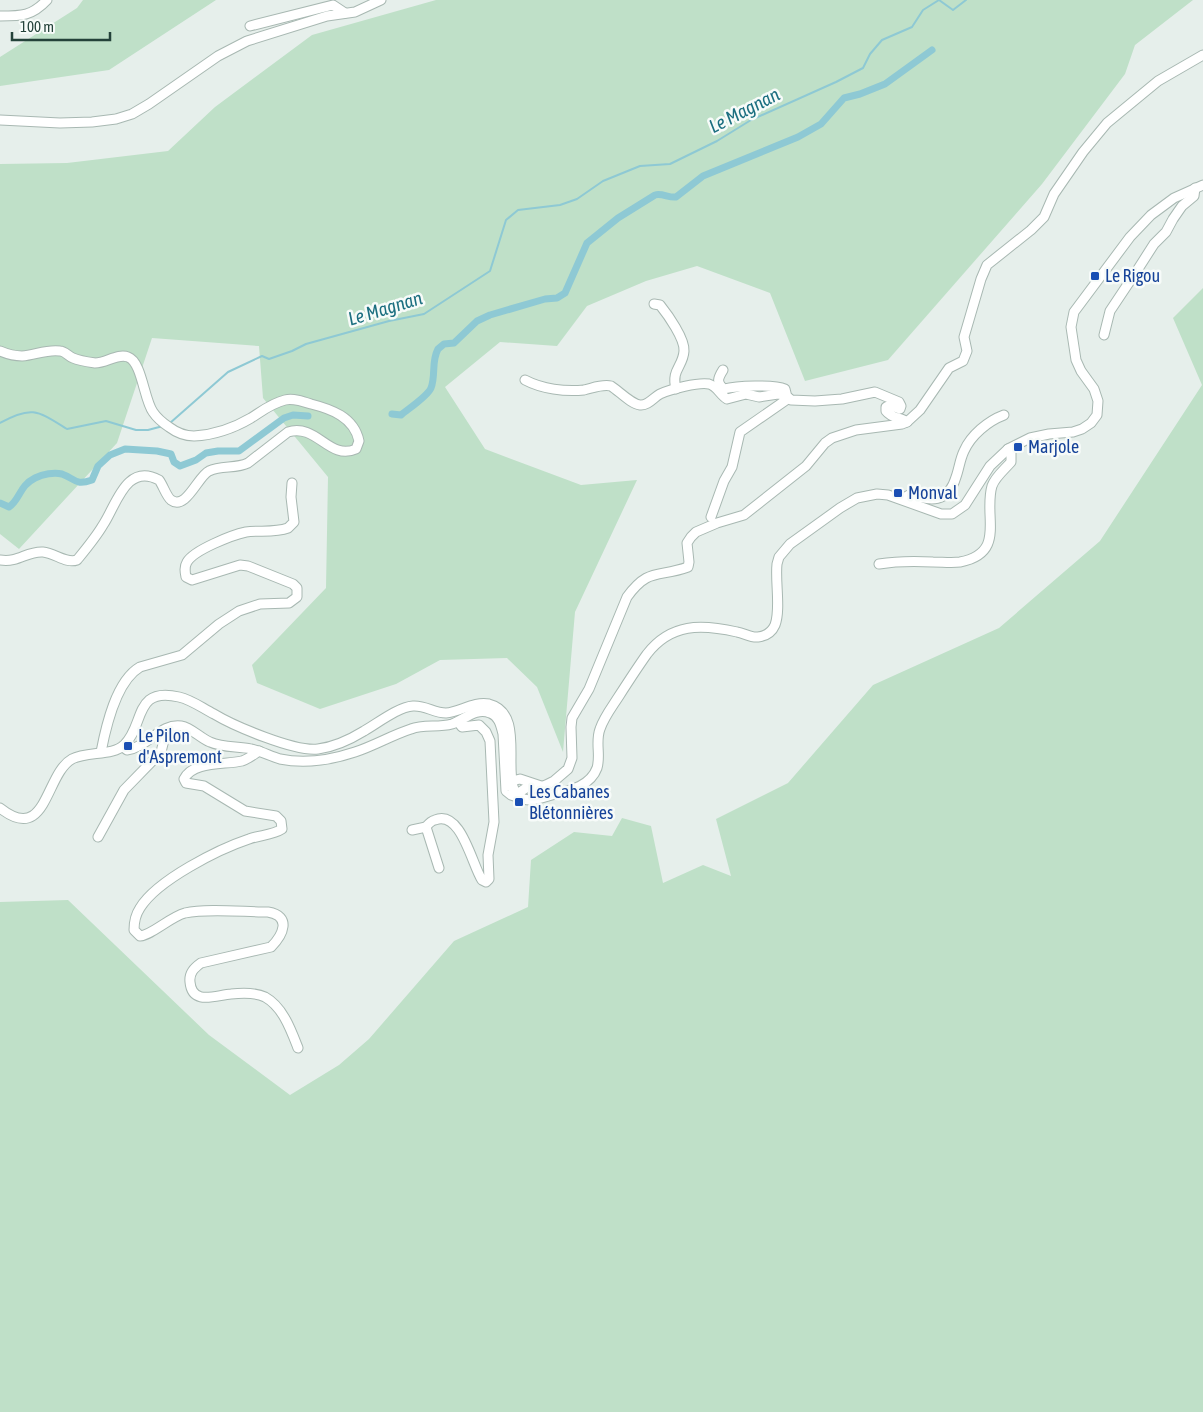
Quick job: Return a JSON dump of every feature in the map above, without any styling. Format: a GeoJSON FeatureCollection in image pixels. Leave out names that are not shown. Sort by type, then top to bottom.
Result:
{"type":"FeatureCollection","features":[{"type":"Feature","properties":{"kind":"street"},"geometry":{"type":"LineString","coordinates":[[0,16],[35,12],[48,0]]}},
{"type":"Feature","properties":{"kind":"street"},"geometry":{"type":"LineString","coordinates":[[0,120],[60,123],[116,120],[132,114],[149,104],[218,56],[247,42],[327,16],[365,8],[381,0]]}},
{"type":"Feature","properties":{"kind":"street"},"geometry":{"type":"LineString","coordinates":[[250,26],[333,5],[346,13]]}},
{"type":"Feature","properties":{"kind":"street"},"geometry":{"type":"LineString","coordinates":[[123,747],[127,750],[134,749],[146,743],[165,728],[181,726],[212,743],[259,751],[280,758],[312,761],[355,752],[410,729],[424,726],[443,726],[458,722],[472,714],[483,711],[492,713],[500,721],[503,734],[506,791],[511,796],[526,788],[541,786],[554,780],[568,769],[572,758],[572,718],[589,689],[627,597],[636,585],[645,578],[656,574],[688,567],[688,543],[690,537],[696,532],[717,523],[744,515],[806,466],[829,439],[856,430],[902,424],[920,410],[949,368],[963,361],[967,351],[964,337],[987,265],[1031,230],[1044,217],[1054,194],[1083,152],[1106,124],[1158,81],[1203,55]]}},
{"type":"Feature","properties":{"kind":"street"},"geometry":{"type":"LineString","coordinates":[[1104,335],[1110,311],[1152,247],[1166,232],[1182,206],[1194,196],[1199,186]]}},
{"type":"Feature","properties":{"kind":"street"},"geometry":{"type":"LineString","coordinates":[[0,808],[15,817],[26,818],[34,815],[42,807],[66,764],[73,758],[123,747],[131,736],[146,702],[164,695],[186,698],[232,724],[276,740],[304,748],[317,749],[361,733],[386,717],[413,706],[445,713],[485,703],[500,709],[508,720],[511,737],[512,781],[517,794],[525,799],[534,800],[570,790],[589,780],[597,766],[598,737],[604,721],[642,662],[662,639],[680,630],[695,627],[722,629],[755,638],[768,634],[776,623],[776,569],[778,560],[784,550],[840,508],[858,498],[877,494],[902,499],[941,514],[952,514],[969,500],[990,466],[1008,449],[1030,438],[1049,434],[1069,433],[1082,429],[1096,418],[1098,407],[1097,395],[1080,371],[1076,360],[1071,327],[1074,312],[1101,274],[1141,224],[1165,203],[1199,186]]}},
{"type":"Feature","properties":{"kind":"street"},"geometry":{"type":"LineString","coordinates":[[654,304],[660,305],[666,312],[683,343],[684,352],[674,376],[676,389]]}},
{"type":"Feature","properties":{"kind":"street"},"geometry":{"type":"LineString","coordinates":[[0,351],[21,356],[52,350],[63,351],[76,359],[96,363],[121,356],[128,357],[133,360],[138,368],[152,411],[162,422],[177,433],[192,436],[213,434],[250,418],[273,404],[286,400],[299,400],[334,410],[348,421],[355,430],[359,444],[353,451],[332,448],[310,432],[294,430],[282,435],[242,466],[209,471],[188,496],[182,501],[176,502],[170,499],[159,480],[148,476],[137,478],[127,484],[120,493],[104,525],[77,560],[71,561],[46,552],[30,554],[15,561],[0,560]]}},
{"type":"Feature","properties":{"kind":"street"},"geometry":{"type":"LineString","coordinates":[[723,370],[718,381],[724,389],[737,386],[778,387],[785,389],[788,398]]}},
{"type":"Feature","properties":{"kind":"street"},"geometry":{"type":"LineString","coordinates":[[525,380],[537,386],[562,390],[582,390],[607,385],[641,406],[647,404],[660,394],[703,384],[715,387],[727,399],[746,394],[759,397],[778,394],[788,398],[816,401],[842,400],[875,392],[899,402],[900,409],[888,405],[886,411],[891,416],[904,419],[907,422]]}},
{"type":"Feature","properties":{"kind":"street"},"geometry":{"type":"LineString","coordinates":[[712,517],[724,481],[732,467],[740,432],[788,398]]}},
{"type":"Feature","properties":{"kind":"street"},"geometry":{"type":"LineString","coordinates":[[902,499],[909,495],[934,500],[944,496],[956,479],[962,453],[971,439],[994,419],[1004,415]]}},
{"type":"Feature","properties":{"kind":"street"},"geometry":{"type":"LineString","coordinates":[[879,564],[906,561],[955,562],[971,558],[984,550],[991,534],[993,485],[1011,462],[1011,453],[1008,449]]}},
{"type":"Feature","properties":{"kind":"street"},"geometry":{"type":"LineString","coordinates":[[101,752],[112,709],[123,685],[134,670],[140,666],[182,654],[219,624],[239,611],[260,604],[289,603],[296,597],[298,593],[293,584],[248,566],[231,566],[192,580],[186,577],[185,568],[187,562],[195,555],[230,537],[247,532],[283,530],[291,526],[294,518],[291,498],[292,483]]}},
{"type":"Feature","properties":{"kind":"street"},"geometry":{"type":"LineString","coordinates":[[412,830],[426,827],[428,823],[439,818],[451,820],[466,843],[480,877],[484,881],[488,881],[490,875],[488,855],[494,822],[490,741],[486,732],[480,726],[462,727],[458,722]]}},
{"type":"Feature","properties":{"kind":"street"},"geometry":{"type":"LineString","coordinates":[[98,837],[124,790],[161,752],[162,740],[158,733]]}},
{"type":"Feature","properties":{"kind":"street"},"geometry":{"type":"LineString","coordinates":[[259,751],[242,761],[195,768],[188,772],[184,779],[186,783],[204,786],[245,811],[276,816],[281,821],[282,829],[236,844],[166,882],[148,897],[139,909],[135,919],[134,930],[140,936],[146,935],[168,920],[196,911],[268,912],[276,914],[282,921],[283,931],[278,940],[271,946],[201,963],[190,976],[191,989],[201,997],[208,998],[240,993],[259,995],[268,999],[286,1020],[298,1048]]}},
{"type":"Feature","properties":{"kind":"street"},"geometry":{"type":"LineString","coordinates":[[511,770],[530,782]]}},
{"type":"Feature","properties":{"kind":"street"},"geometry":{"type":"LineString","coordinates":[[512,781],[520,779],[541,786]]}},
{"type":"Feature","properties":{"kind":"street"},"geometry":{"type":"LineString","coordinates":[[426,827],[439,868]]}},
{"type":"Feature","properties":{"kind":"green space"},"geometry":{"type":"Polygon","coordinates":[[[83,0],[216,0],[109,70],[0,86],[0,57],[77,8],[83,0]]]}},
{"type":"Feature","properties":{"kind":"green space"},"geometry":{"type":"Polygon","coordinates":[[[436,0],[1193,0],[1135,45],[1125,74],[1042,184],[888,360],[805,381],[770,293],[697,266],[646,281],[587,306],[557,346],[500,342],[445,387],[485,449],[581,485],[637,480],[575,612],[563,752],[537,687],[507,658],[440,660],[396,684],[320,709],[257,683],[252,665],[326,588],[328,477],[263,398],[259,346],[152,338],[117,443],[19,549],[0,534],[0,164],[67,163],[168,151],[215,107],[312,35],[436,0]]]}},
{"type":"Feature","properties":{"kind":"green space"},"geometry":{"type":"Polygon","coordinates":[[[1203,288],[1203,1412],[0,1412],[0,902],[68,900],[209,1035],[290,1095],[339,1065],[369,1039],[454,941],[528,907],[531,860],[574,832],[612,836],[622,818],[651,826],[663,883],[703,865],[731,876],[716,819],[788,783],[873,685],[999,628],[1100,541],[1202,385],[1173,318],[1203,288]]]}},
{"type":"Feature","properties":{"kind":"waterway","name":"Le Magnan"},"geometry":{"type":"LineString","coordinates":[[170,423],[228,372],[262,356],[269,359],[306,344],[389,321],[424,314],[490,271],[506,220],[518,210],[560,205],[577,199],[603,181],[640,166],[670,164],[717,141],[751,120],[863,68],[870,54],[882,40],[912,27],[923,10],[939,0],[953,10],[966,0]]}},
{"type":"Feature","properties":{"kind":"waterway"},"geometry":{"type":"LineString","coordinates":[[392,414],[401,415],[429,391],[436,354],[438,349],[444,344],[454,343],[477,321],[490,315],[545,299],[557,298],[565,293],[587,243],[618,218],[655,195],[676,197],[703,176],[798,137],[821,124],[844,98],[885,84],[932,50]]}},
{"type":"Feature","properties":{"kind":"waterway","name":"Le Magnan"},"geometry":{"type":"LineString","coordinates":[[0,423],[20,414],[35,412],[67,429],[106,421],[136,430],[148,430],[163,426]]}},
{"type":"Feature","properties":{"kind":"waterway"},"geometry":{"type":"LineString","coordinates":[[0,503],[9,507],[30,481],[45,474],[62,474],[79,482],[92,480],[98,466],[110,455],[125,449],[171,454],[174,462],[180,466],[196,460],[206,453],[239,451],[284,418],[293,415],[308,416]]}},
{"type":"Feature","properties":{"kind":"place","name":"Le Rigou"},"geometry":{"type":"Point","coordinates":[1095,276]}},
{"type":"Feature","properties":{"kind":"place","name":"Marjole"},"geometry":{"type":"Point","coordinates":[1018,447]}},
{"type":"Feature","properties":{"kind":"place","name":"Monval"},"geometry":{"type":"Point","coordinates":[898,493]}},
{"type":"Feature","properties":{"kind":"place","name":"Le Pilon d'Aspremont"},"geometry":{"type":"Point","coordinates":[128,746]}},
{"type":"Feature","properties":{"kind":"place","name":"Les Cabanes Blétonnières"},"geometry":{"type":"Point","coordinates":[519,802]}}]}
